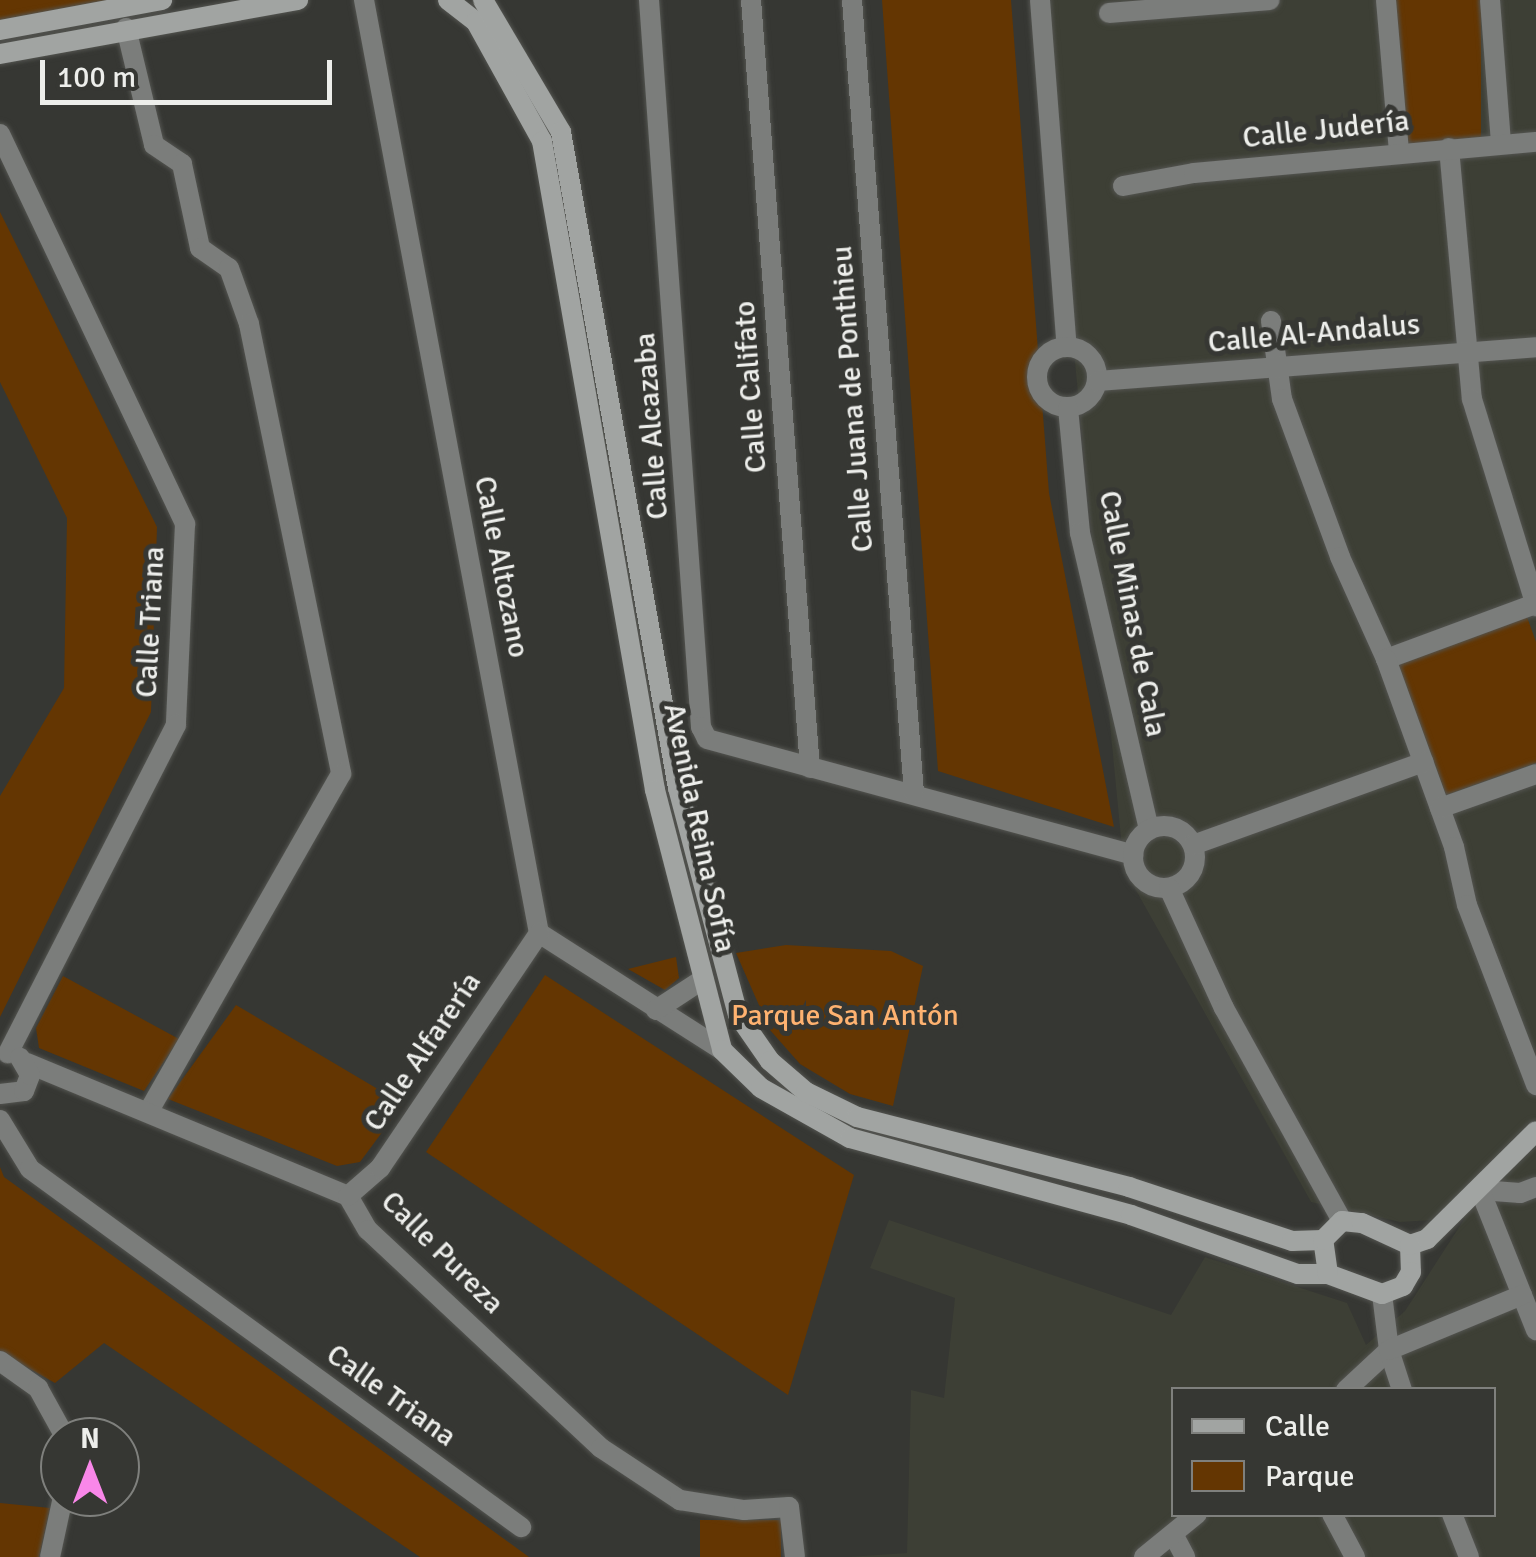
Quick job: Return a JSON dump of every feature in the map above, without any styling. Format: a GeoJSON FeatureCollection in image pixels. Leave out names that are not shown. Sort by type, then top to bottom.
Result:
{"type":"FeatureCollection","features":[{"type":"Feature","properties":{"kind":"street"},"geometry":{"type":"LineString","coordinates":[[0,30],[162,0]]}},
{"type":"Feature","properties":{"kind":"street"},"geometry":{"type":"LineString","coordinates":[[0,54],[126,28],[298,0]]}},
{"type":"Feature","properties":{"kind":"street","name":"Calle Altozano"},"geometry":{"type":"LineString","coordinates":[[364,0],[539,933]]}},
{"type":"Feature","properties":{"kind":"street","name":"Avenida Reina Sofía"},"geometry":{"type":"LineString","coordinates":[[448,0],[476,22],[542,141],[656,790],[722,1050],[761,1088],[850,1138],[1131,1214],[1298,1274],[1328,1274]]}},
{"type":"Feature","properties":{"kind":"street","name":"Avenida Reina Sofía"},"geometry":{"type":"LineString","coordinates":[[483,0],[561,132],[678,788],[738,1016],[770,1061],[806,1092],[857,1117],[1130,1187],[1292,1241],[1324,1240]]}},
{"type":"Feature","properties":{"kind":"street","name":"Calle Alcazaba"},"geometry":{"type":"LineString","coordinates":[[649,0],[701,727],[719,747],[914,794],[1133,855]]}},
{"type":"Feature","properties":{"kind":"street","name":"Calle Califato"},"geometry":{"type":"LineString","coordinates":[[751,0],[810,768]]}},
{"type":"Feature","properties":{"kind":"street","name":"Calle Juana de Ponthieu"},"geometry":{"type":"LineString","coordinates":[[852,0],[914,794]]}},
{"type":"Feature","properties":{"kind":"street"},"geometry":{"type":"LineString","coordinates":[[1040,0],[1067,347]]}},
{"type":"Feature","properties":{"kind":"street"},"geometry":{"type":"LineString","coordinates":[[1110,13],[1270,0]]}},
{"type":"Feature","properties":{"kind":"street"},"geometry":{"type":"LineString","coordinates":[[1386,0],[1399,152]]}},
{"type":"Feature","properties":{"kind":"street"},"geometry":{"type":"LineString","coordinates":[[1490,0],[1501,144]]}},
{"type":"Feature","properties":{"kind":"street"},"geometry":{"type":"LineString","coordinates":[[126,28],[154,145],[182,164],[200,248],[229,268],[250,324],[341,774],[148,1111]]}},
{"type":"Feature","properties":{"kind":"street","name":"Calle Triana"},"geometry":{"type":"LineString","coordinates":[[0,134],[185,524],[176,725],[12,1058],[24,1091],[0,1094]]}},
{"type":"Feature","properties":{"kind":"street","name":"Calle Judería"},"geometry":{"type":"LineString","coordinates":[[1123,186],[1399,152],[1536,142]]}},
{"type":"Feature","properties":{"kind":"street"},"geometry":{"type":"LineString","coordinates":[[1386,659],[1536,605],[1524,551],[1475,411],[1466,352],[1450,148]]}},
{"type":"Feature","properties":{"kind":"street"},"geometry":{"type":"LineString","coordinates":[[1272,321],[1275,368],[1332,535],[1386,659],[1440,808],[1479,936],[1536,1084]]}},
{"type":"Feature","properties":{"kind":"street"},"geometry":{"type":"LineString","coordinates":[[1067,347],[1090,357],[1098,381],[1090,397],[1068,408],[1050,402],[1037,378],[1043,360],[1067,347]]}},
{"type":"Feature","properties":{"kind":"street","name":"Calle Al-Andalus"},"geometry":{"type":"LineString","coordinates":[[1098,381],[1536,347]]}},
{"type":"Feature","properties":{"kind":"street","name":"Calle Minas de Cala"},"geometry":{"type":"LineString","coordinates":[[1068,408],[1080,533],[1149,830]]}},
{"type":"Feature","properties":{"kind":"street"},"geometry":{"type":"LineString","coordinates":[[1192,845],[1423,762]]}},
{"type":"Feature","properties":{"kind":"street"},"geometry":{"type":"LineString","coordinates":[[1440,808],[1536,774]]}},
{"type":"Feature","properties":{"kind":"street"},"geometry":{"type":"LineString","coordinates":[[1149,830],[1179,830],[1192,845],[1191,872],[1169,888],[1148,884],[1133,855],[1149,830]]}},
{"type":"Feature","properties":{"kind":"street"},"geometry":{"type":"LineString","coordinates":[[1169,888],[1224,1008],[1342,1221]]}},
{"type":"Feature","properties":{"kind":"street"},"geometry":{"type":"LineString","coordinates":[[539,933],[722,1050],[743,1046],[770,1061]]}},
{"type":"Feature","properties":{"kind":"street","name":"Calle Alfarería"},"geometry":{"type":"LineString","coordinates":[[348,1196],[380,1168],[539,933]]}},
{"type":"Feature","properties":{"kind":"street"},"geometry":{"type":"LineString","coordinates":[[722,1050],[732,1031],[720,1004],[724,971]]}},
{"type":"Feature","properties":{"kind":"street"},"geometry":{"type":"LineString","coordinates":[[656,1010],[702,980]]}},
{"type":"Feature","properties":{"kind":"street","name":"Calle Pureza"},"geometry":{"type":"LineString","coordinates":[[12,1058],[348,1196],[368,1230],[601,1448],[680,1500],[744,1510],[790,1507],[795,1557]]}},
{"type":"Feature","properties":{"kind":"street","name":"Calle Triana"},"geometry":{"type":"LineString","coordinates":[[0,1120],[30,1170],[520,1528]]}},
{"type":"Feature","properties":{"kind":"street"},"geometry":{"type":"LineString","coordinates":[[1342,1221],[1362,1223],[1410,1245],[1427,1240],[1536,1131]]}},
{"type":"Feature","properties":{"kind":"street"},"geometry":{"type":"LineString","coordinates":[[1480,1190],[1520,1193],[1536,1187]]}},
{"type":"Feature","properties":{"kind":"street"},"geometry":{"type":"LineString","coordinates":[[1480,1190],[1536,1330]]}},
{"type":"Feature","properties":{"kind":"street"},"geometry":{"type":"LineString","coordinates":[[1342,1221],[1324,1240],[1328,1274],[1382,1294],[1402,1286],[1411,1272],[1410,1245]]}},
{"type":"Feature","properties":{"kind":"street"},"geometry":{"type":"LineString","coordinates":[[1382,1294],[1390,1350],[1401,1387]]}},
{"type":"Feature","properties":{"kind":"street"},"geometry":{"type":"LineString","coordinates":[[1349,1387],[1390,1350],[1522,1295]]}},
{"type":"Feature","properties":{"kind":"street"},"geometry":{"type":"LineString","coordinates":[[0,1361],[38,1388],[54,1417]]}},
{"type":"Feature","properties":{"kind":"street"},"geometry":{"type":"LineString","coordinates":[[50,1557],[59,1517]]}},
{"type":"Feature","properties":{"kind":"street"},"geometry":{"type":"LineString","coordinates":[[1144,1557],[1193,1517]]}},
{"type":"Feature","properties":{"kind":"street"},"geometry":{"type":"LineString","coordinates":[[1334,1517],[1355,1557]]}},
{"type":"Feature","properties":{"kind":"street"},"geometry":{"type":"LineString","coordinates":[[1453,1517],[1468,1557]]}},
{"type":"Feature","properties":{"kind":"street"},"geometry":{"type":"LineString","coordinates":[[1172,1534],[1185,1557]]}},
{"type":"Feature","properties":{"kind":"shaded area"},"geometry":{"type":"Polygon","coordinates":[[[1040,0],[1536,0],[1536,1557],[847,1557],[907,1553],[911,1390],[944,1398],[955,1298],[870,1268],[889,1220],[1171,1315],[1205,1257],[1347,1303],[1366,1345],[1405,1311],[1465,1218],[1400,1222],[1311,1202],[1124,869],[1040,0]]]}},
{"type":"Feature","properties":{"kind":"green space"},"geometry":{"type":"Polygon","coordinates":[[[0,0],[121,0],[0,33],[0,0]]]}},
{"type":"Feature","properties":{"kind":"green space"},"geometry":{"type":"Polygon","coordinates":[[[882,0],[1011,0],[1049,493],[1114,827],[938,771],[882,0]]]}},
{"type":"Feature","properties":{"kind":"green space"},"geometry":{"type":"Polygon","coordinates":[[[1393,0],[1481,0],[1481,148],[1393,148],[1393,0]]]}},
{"type":"Feature","properties":{"kind":"green space"},"geometry":{"type":"Polygon","coordinates":[[[0,212],[157,527],[151,712],[0,1017],[0,796],[64,688],[67,518],[0,382],[0,212]]]}},
{"type":"Feature","properties":{"kind":"green space"},"geometry":{"type":"Polygon","coordinates":[[[1527,617],[1536,642],[1536,763],[1446,795],[1398,663],[1527,617]]]}},
{"type":"Feature","properties":{"kind":"green space","name":"Parque San Antón"},"geometry":{"type":"Polygon","coordinates":[[[786,945],[891,951],[923,966],[893,1106],[850,1094],[800,1064],[770,1030],[736,953],[786,945]]]}},
{"type":"Feature","properties":{"kind":"green space"},"geometry":{"type":"Polygon","coordinates":[[[676,957],[679,978],[665,990],[628,969],[676,957]]]}},
{"type":"Feature","properties":{"kind":"green space"},"geometry":{"type":"Polygon","coordinates":[[[545,975],[854,1175],[788,1395],[426,1152],[545,975]]]}},
{"type":"Feature","properties":{"kind":"green space"},"geometry":{"type":"Polygon","coordinates":[[[63,976],[179,1039],[144,1091],[39,1048],[36,1028],[63,976]]]}},
{"type":"Feature","properties":{"kind":"green space"},"geometry":{"type":"Polygon","coordinates":[[[236,1005],[403,1104],[360,1162],[337,1166],[168,1099],[236,1005]]]}},
{"type":"Feature","properties":{"kind":"green space"},"geometry":{"type":"Polygon","coordinates":[[[0,1167],[4,1177],[529,1557],[420,1557],[104,1343],[55,1383],[0,1352],[0,1167]]]}},
{"type":"Feature","properties":{"kind":"green space"},"geometry":{"type":"Polygon","coordinates":[[[0,1503],[40,1507],[40,1517],[48,1517],[39,1557],[0,1557],[0,1503]]]}},
{"type":"Feature","properties":{"kind":"green space"},"geometry":{"type":"Polygon","coordinates":[[[700,1520],[781,1520],[781,1557],[700,1557],[700,1520]]]}}]}
